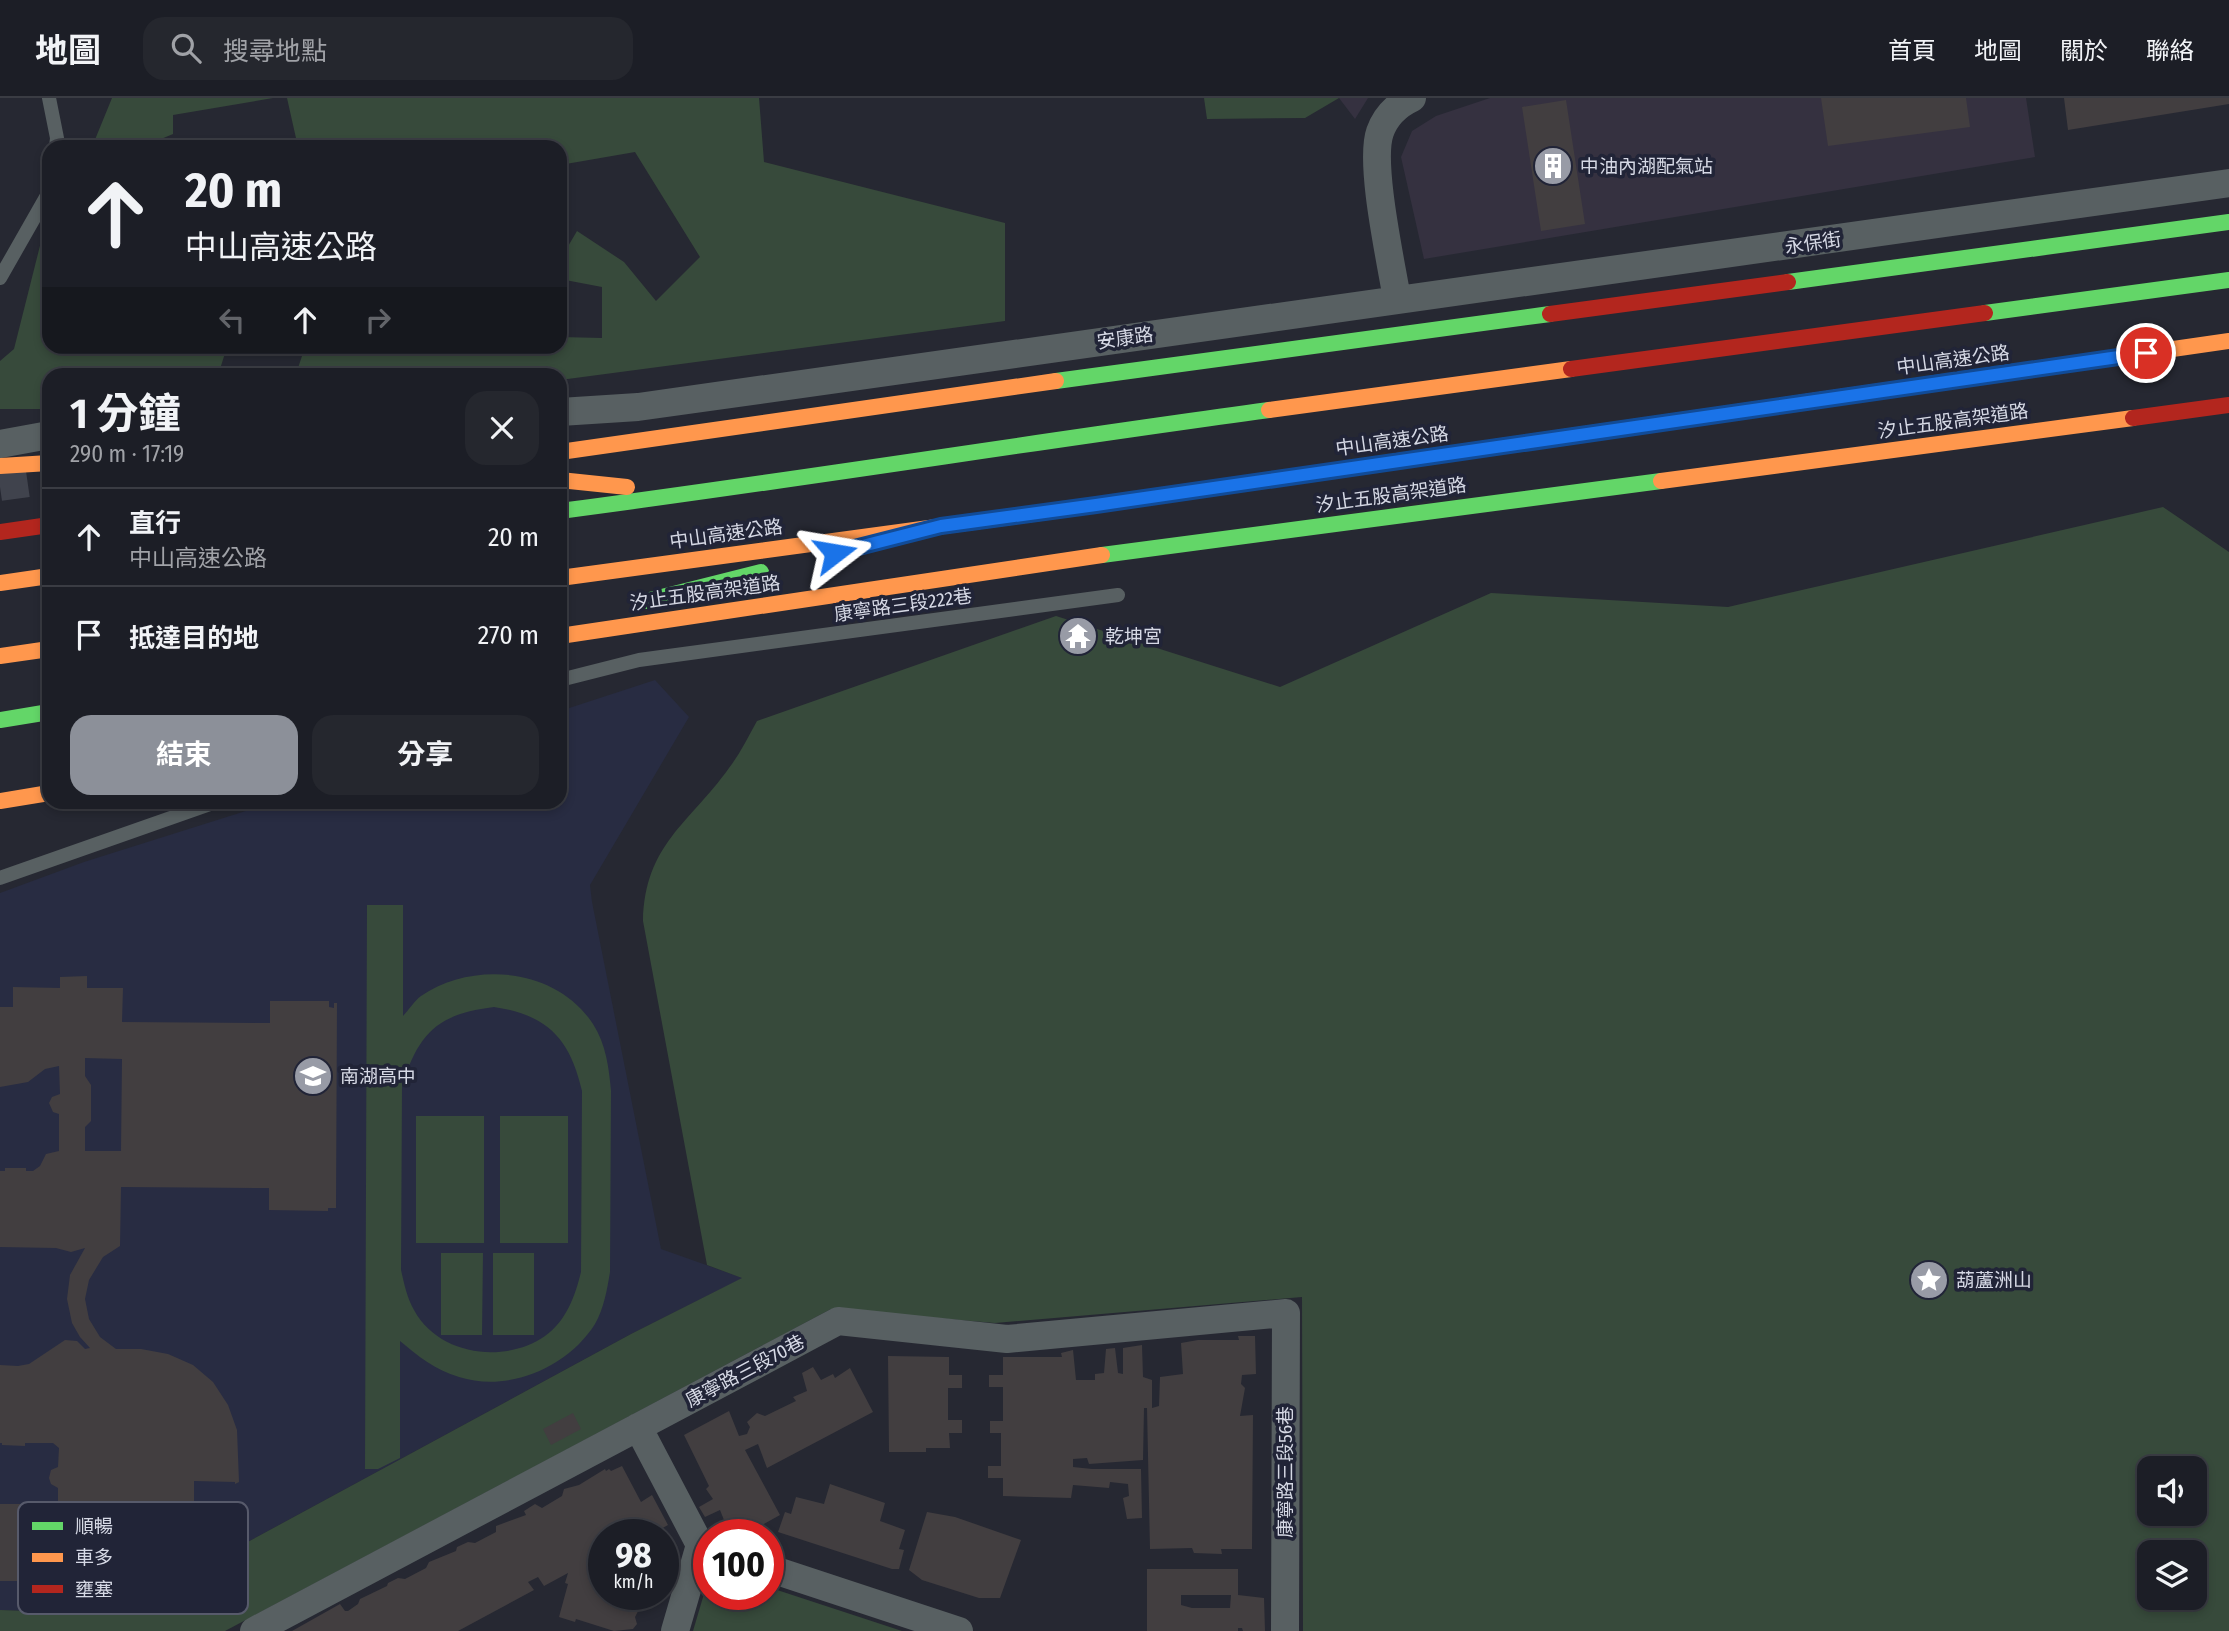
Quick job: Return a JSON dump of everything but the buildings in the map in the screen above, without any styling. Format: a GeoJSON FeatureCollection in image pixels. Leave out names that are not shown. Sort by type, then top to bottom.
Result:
{"type":"FeatureCollection","features":[{"type":"Feature","properties":{"kind":"highway"},"geometry":{"type":"LineString","coordinates":[[567,451],[1124,371],[2229,222]]}},
{"type":"Feature","properties":{"kind":"highway"},"geometry":{"type":"LineString","coordinates":[[567,510],[1098,433],[2229,280]]}},
{"type":"Feature","properties":{"kind":"highway","name":"中山高速公路"},"geometry":{"type":"LineString","coordinates":[[567,577],[1096,505],[2229,341]]}},
{"type":"Feature","properties":{"kind":"highway","name":"汐止五股高架道路"},"geometry":{"type":"LineString","coordinates":[[567,635],[1090,557],[2229,405]]}},
{"type":"Feature","properties":{"kind":"highway"},"geometry":{"type":"LineString","coordinates":[[0,467],[42,464]]}},
{"type":"Feature","properties":{"kind":"highway"},"geometry":{"type":"LineString","coordinates":[[567,481],[692,494]]}},
{"type":"Feature","properties":{"kind":"highway"},"geometry":{"type":"LineString","coordinates":[[0,532],[42,526]]}},
{"type":"Feature","properties":{"kind":"highway"},"geometry":{"type":"LineString","coordinates":[[636,604],[941,526]]}},
{"type":"Feature","properties":{"kind":"highway"},"geometry":{"type":"LineString","coordinates":[[0,583],[42,577]]}},
{"type":"Feature","properties":{"kind":"highway"},"geometry":{"type":"LineString","coordinates":[[567,624],[596,614]]}},
{"type":"Feature","properties":{"kind":"highway"},"geometry":{"type":"LineString","coordinates":[[0,656],[42,650]]}},
{"type":"Feature","properties":{"kind":"highway"},"geometry":{"type":"LineString","coordinates":[[0,720],[42,713]]}},
{"type":"Feature","properties":{"kind":"highway"},"geometry":{"type":"LineString","coordinates":[[0,802],[42,794]]}},
{"type":"Feature","properties":{"kind":"street"},"geometry":{"type":"LineString","coordinates":[[1397,299],[1376,160],[1380,132],[1395,106],[1412,98]]}},
{"type":"Feature","properties":{"kind":"street","name":"永保街"},"geometry":{"type":"LineString","coordinates":[[1397,299],[2229,183]]}},
{"type":"Feature","properties":{"kind":"street","name":"安康路"},"geometry":{"type":"LineString","coordinates":[[567,412],[638,407],[1397,299]]}},
{"type":"Feature","properties":{"kind":"street","name":"安康路"},"geometry":{"type":"LineString","coordinates":[[567,396],[638,407]]}},
{"type":"Feature","properties":{"kind":"street"},"geometry":{"type":"LineString","coordinates":[[0,444],[42,436]]}},
{"type":"Feature","properties":{"kind":"street","name":"康寧路三段70巷"},"geometry":{"type":"LineString","coordinates":[[254,1631],[838,1321],[1007,1339],[1286,1314]]}},
{"type":"Feature","properties":{"kind":"street","name":"康寧路三段56巷"},"geometry":{"type":"LineString","coordinates":[[1285,1631],[1286,1314]]}},
{"type":"Feature","properties":{"kind":"street"},"geometry":{"type":"LineString","coordinates":[[638,1427],[693,1526]]}},
{"type":"Feature","properties":{"kind":"street"},"geometry":{"type":"LineString","coordinates":[[784,1573],[959,1631]]}},
{"type":"Feature","properties":{"kind":"street"},"geometry":{"type":"LineString","coordinates":[[675,1631],[693,1578]]}},
{"type":"Feature","properties":{"kind":"lane"},"geometry":{"type":"LineString","coordinates":[[49,98],[57,140]]}},
{"type":"Feature","properties":{"kind":"lane"},"geometry":{"type":"LineString","coordinates":[[0,278],[42,204]]}},
{"type":"Feature","properties":{"kind":"lane","name":"康寧路三段222巷"},"geometry":{"type":"LineString","coordinates":[[567,678],[639,660],[1118,595]]}},
{"type":"Feature","properties":{"kind":"lane"},"geometry":{"type":"LineString","coordinates":[[0,878],[196,809]]}},
{"type":"Feature","properties":{"kind":"shaded area"},"geometry":{"type":"Polygon","coordinates":[[[1339,98],[1368,98],[1355,119],[1339,98]]]}},
{"type":"Feature","properties":{"kind":"shaded area"},"geometry":{"type":"Polygon","coordinates":[[[1490,98],[2026,98],[2035,157],[1424,259],[1401,157],[1412,131],[1436,116],[1490,98]]]}},
{"type":"Feature","properties":{"kind":"shaded area","name":"南湖高中"},"geometry":{"type":"Polygon","coordinates":[[[655,680],[689,717],[590,885],[661,1249],[743,1278],[631,1334],[248,1542],[248,1502],[18,1502],[18,1611],[0,1610],[0,893],[84,862],[252,809],[567,809],[567,709],[655,680]]]}},
{"type":"Feature","properties":{"kind":"green space"},"geometry":{"type":"Polygon","coordinates":[[[112,98],[273,98],[173,115],[173,134],[159,140],[95,140],[112,98]]]}},
{"type":"Feature","properties":{"kind":"green space"},"geometry":{"type":"Polygon","coordinates":[[[287,98],[759,98],[764,162],[1005,223],[1005,321],[567,379],[567,368],[298,368],[303,354],[567,354],[567,337],[602,338],[602,287],[567,280],[567,248],[577,231],[624,262],[656,301],[700,257],[635,152],[567,164],[567,140],[296,140],[287,98]]]}},
{"type":"Feature","properties":{"kind":"green space"},"geometry":{"type":"Polygon","coordinates":[[[1204,98],[1339,98],[1305,118],[1207,119],[1204,98]]]}},
{"type":"Feature","properties":{"kind":"green space"},"geometry":{"type":"Polygon","coordinates":[[[42,238],[42,354],[225,354],[220,368],[42,368],[42,409],[0,409],[0,361],[14,349],[42,238]]]}},
{"type":"Feature","properties":{"kind":"green space"},"geometry":{"type":"Polygon","coordinates":[[[2163,507],[2229,552],[2229,1631],[1303,1631],[1302,1297],[995,1323],[831,1309],[225,1631],[0,1631],[0,1610],[18,1611],[18,1614],[248,1614],[248,1542],[631,1334],[742,1278],[707,1265],[643,921],[652,872],[661,854],[733,763],[757,721],[1056,616],[1280,687],[1491,593],[1728,607],[2163,507]]]}},
{"type":"Feature","properties":{"kind":"green space"},"geometry":{"type":"Polygon","coordinates":[[[367,905],[403,905],[403,1016],[418,998],[442,985],[465,977],[489,974],[536,981],[558,991],[577,1005],[593,1024],[606,1056],[611,1091],[610,1272],[603,1305],[595,1324],[569,1353],[536,1373],[498,1382],[459,1377],[420,1357],[400,1341],[400,1458],[378,1469],[365,1469],[367,905]],[[494,1007],[475,1010],[458,1015],[433,1029],[416,1052],[402,1086],[401,1270],[405,1285],[414,1310],[425,1325],[439,1337],[474,1351],[511,1350],[529,1345],[545,1336],[559,1323],[573,1299],[581,1272],[582,1091],[571,1057],[554,1032],[529,1016],[494,1007]]]}},
{"type":"Feature","properties":{"kind":"green space"},"geometry":{"type":"Polygon","coordinates":[[[416,1116],[484,1116],[484,1243],[416,1243],[416,1116]]]}},
{"type":"Feature","properties":{"kind":"green space"},"geometry":{"type":"Polygon","coordinates":[[[500,1116],[568,1116],[568,1243],[500,1243],[500,1116]]]}},
{"type":"Feature","properties":{"kind":"green space"},"geometry":{"type":"Polygon","coordinates":[[[441,1253],[483,1253],[482,1335],[441,1335],[441,1253]]]}},
{"type":"Feature","properties":{"kind":"green space"},"geometry":{"type":"Polygon","coordinates":[[[493,1253],[534,1253],[534,1335],[493,1335],[493,1253]]]}},
{"type":"Feature","properties":{"kind":"green space"},"geometry":{"type":"Polygon","coordinates":[[[784,1592],[902,1631],[693,1631],[699,1610],[784,1610],[784,1592]]]}},
{"type":"Feature","properties":{"kind":"tunnel"},"geometry":{"type":"LineString","coordinates":[[0,487],[42,481]]}},
{"type":"Feature","properties":{"kind":"traffic: fast"},"geometry":{"type":"LineString","coordinates":[[1788,282],[2229,222]]}},
{"type":"Feature","properties":{"kind":"traffic: fast"},"geometry":{"type":"LineString","coordinates":[[1985,313],[2229,280]]}},
{"type":"Feature","properties":{"kind":"traffic: fast"},"geometry":{"type":"LineString","coordinates":[[1056,381],[1550,314]]}},
{"type":"Feature","properties":{"kind":"traffic: fast"},"geometry":{"type":"LineString","coordinates":[[1365,466],[1799,403]]}},
{"type":"Feature","properties":{"kind":"traffic: fast"},"geometry":{"type":"LineString","coordinates":[[567,510],[1269,410]]}},
{"type":"Feature","properties":{"kind":"traffic: fast"},"geometry":{"type":"LineString","coordinates":[[1102,555],[1661,481]]}},
{"type":"Feature","properties":{"kind":"traffic: fast"},"geometry":{"type":"LineString","coordinates":[[646,601],[761,572]]}},
{"type":"Feature","properties":{"kind":"traffic: fast"},"geometry":{"type":"LineString","coordinates":[[0,720],[42,713]]}},
{"type":"Feature","properties":{"kind":"traffic: slow"},"geometry":{"type":"LineString","coordinates":[[1799,403],[2229,341]]}},
{"type":"Feature","properties":{"kind":"traffic: slow"},"geometry":{"type":"LineString","coordinates":[[1269,410],[1571,369]]}},
{"type":"Feature","properties":{"kind":"traffic: slow"},"geometry":{"type":"LineString","coordinates":[[567,451],[1056,381]]}},
{"type":"Feature","properties":{"kind":"traffic: slow"},"geometry":{"type":"LineString","coordinates":[[1661,481],[2133,418]]}},
{"type":"Feature","properties":{"kind":"traffic: slow"},"geometry":{"type":"LineString","coordinates":[[0,466],[42,463]]}},
{"type":"Feature","properties":{"kind":"traffic: slow"},"geometry":{"type":"LineString","coordinates":[[567,481],[627,487]]}},
{"type":"Feature","properties":{"kind":"traffic: slow"},"geometry":{"type":"LineString","coordinates":[[567,577],[1039,513]]}},
{"type":"Feature","properties":{"kind":"traffic: slow"},"geometry":{"type":"LineString","coordinates":[[567,635],[1102,555]]}},
{"type":"Feature","properties":{"kind":"traffic: slow"},"geometry":{"type":"LineString","coordinates":[[0,583],[42,577]]}},
{"type":"Feature","properties":{"kind":"traffic: slow"},"geometry":{"type":"LineString","coordinates":[[0,656],[42,650]]}},
{"type":"Feature","properties":{"kind":"traffic: slow"},"geometry":{"type":"LineString","coordinates":[[0,801],[42,794]]}},
{"type":"Feature","properties":{"kind":"traffic: jam"},"geometry":{"type":"LineString","coordinates":[[1550,314],[1788,282]]}},
{"type":"Feature","properties":{"kind":"traffic: jam"},"geometry":{"type":"LineString","coordinates":[[1571,369],[1985,313]]}},
{"type":"Feature","properties":{"kind":"traffic: jam"},"geometry":{"type":"LineString","coordinates":[[2133,418],[2229,405]]}},
{"type":"Feature","properties":{"kind":"traffic: jam"},"geometry":{"type":"LineString","coordinates":[[1039,513],[1365,466]]}},
{"type":"Feature","properties":{"kind":"traffic: jam"},"geometry":{"type":"LineString","coordinates":[[0,532],[42,526]]}},
{"type":"Feature","properties":{"kind":"place","name":"中油內湖配氣站"},"geometry":{"type":"Point","coordinates":[1553,166]}},
{"type":"Feature","properties":{"kind":"place","name":"乾坤宮"},"geometry":{"type":"Point","coordinates":[1078,636]}},
{"type":"Feature","properties":{"kind":"place","name":"南湖高中"},"geometry":{"type":"Point","coordinates":[313,1076]}},
{"type":"Feature","properties":{"kind":"place","name":"葫蘆洲山"},"geometry":{"type":"Point","coordinates":[1929,1280]}},
{"type":"Feature","properties":{"kind":"route"},"geometry":{"type":"LineString","coordinates":[[835,553],[941,526],[2146,353]]}}]}
